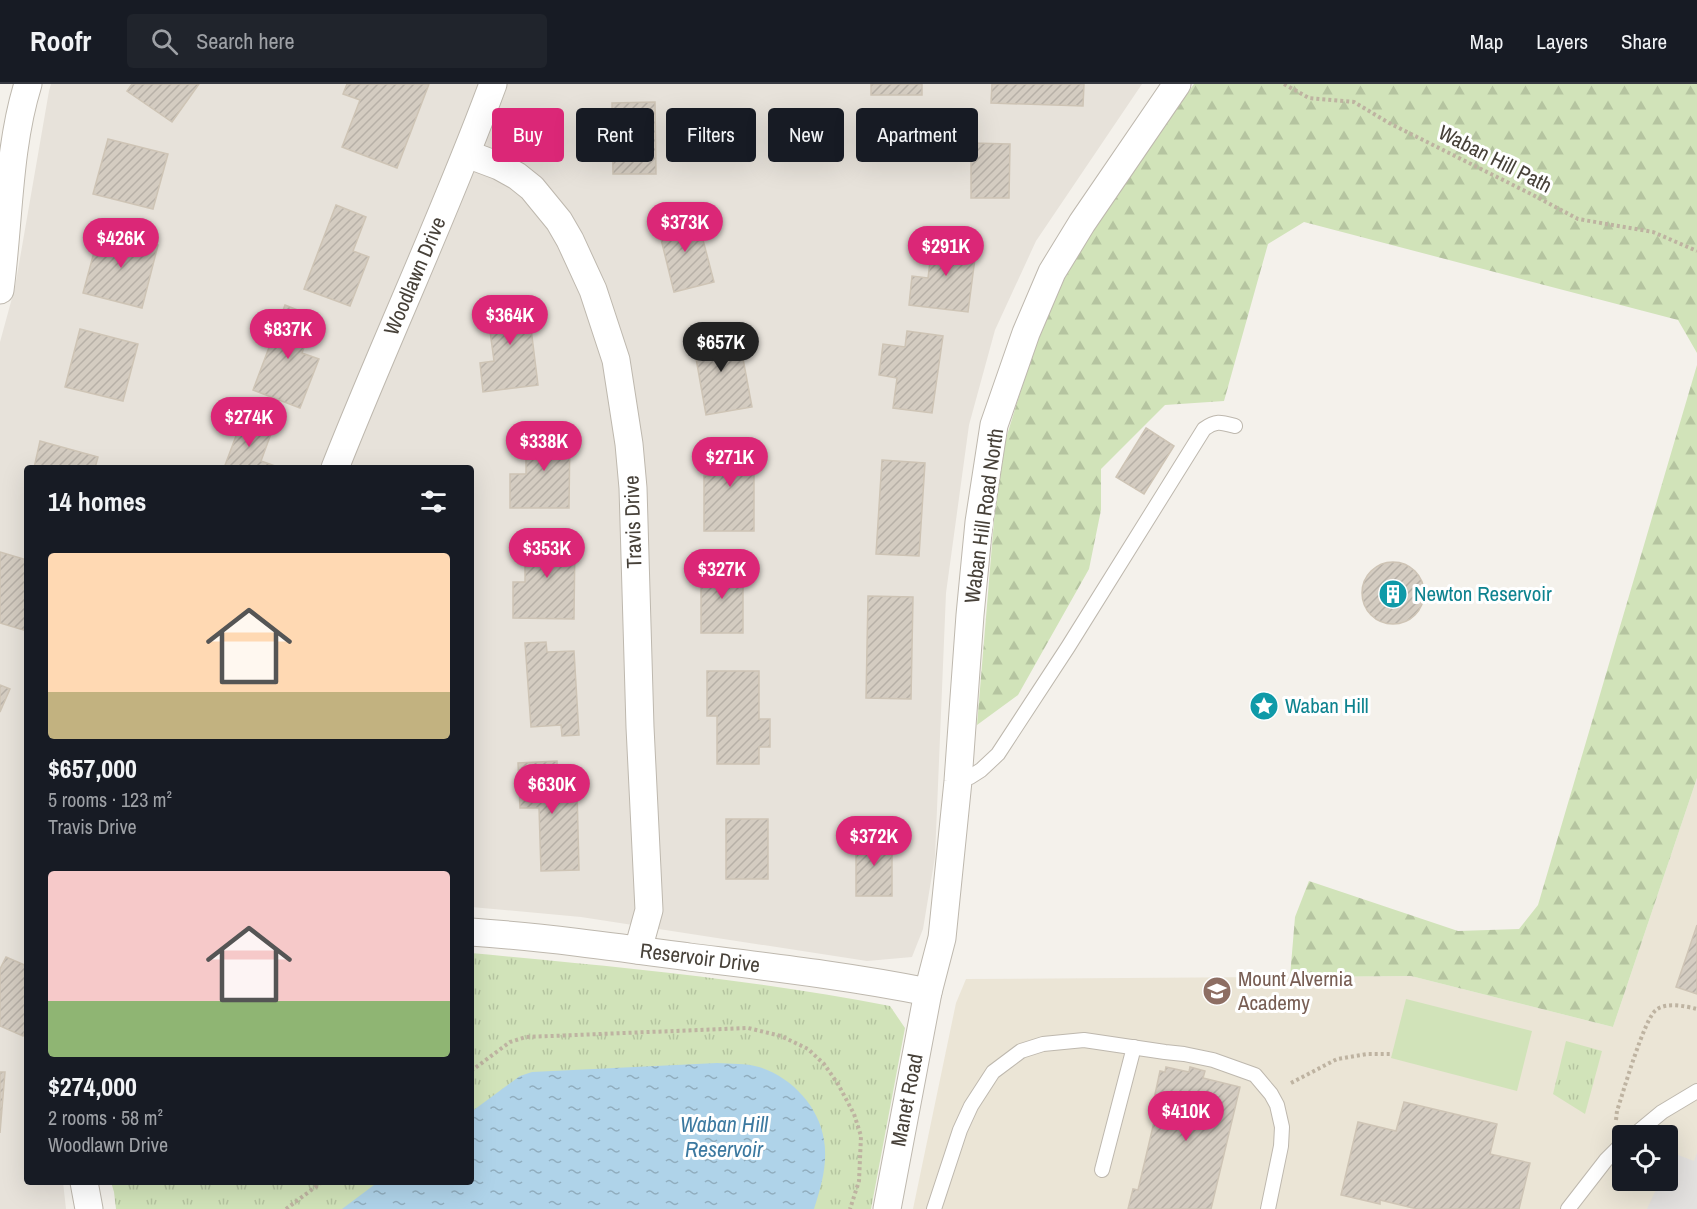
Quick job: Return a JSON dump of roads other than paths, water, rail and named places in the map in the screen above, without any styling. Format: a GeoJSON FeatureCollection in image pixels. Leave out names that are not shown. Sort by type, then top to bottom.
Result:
{"type":"FeatureCollection","features":[{"type":"Feature","properties":{"kind":"street"},"geometry":{"type":"LineString","coordinates":[[0,290],[17,130],[28,84]]}},
{"type":"Feature","properties":{"kind":"street","name":"Woodlawn Drive"},"geometry":{"type":"LineString","coordinates":[[336,465],[467,154],[493,84]]}},
{"type":"Feature","properties":{"kind":"street","name":"Waban Hill Road North"},"geometry":{"type":"LineString","coordinates":[[928,992],[942,938],[958,781],[978,533],[994,424],[1026,333],[1052,272],[1082,223],[1177,84]]}},
{"type":"Feature","properties":{"kind":"street","name":"Travis Drive"},"geometry":{"type":"LineString","coordinates":[[467,154],[499,166],[517,176],[539,195],[559,221],[593,290],[616,360],[630,444],[633,488],[640,727],[649,910],[639,950]]}},
{"type":"Feature","properties":{"kind":"street","name":"Reservoir Drive"},"geometry":{"type":"LineString","coordinates":[[474,932],[545,938],[826,974],[928,992]]}},
{"type":"Feature","properties":{"kind":"street","name":"Manet Road"},"geometry":{"type":"LineString","coordinates":[[887,1209],[928,992]]}},
{"type":"Feature","properties":{"kind":"street"},"geometry":{"type":"LineString","coordinates":[[84,1185],[88,1209]]}},
{"type":"Feature","properties":{"kind":"lane"},"geometry":{"type":"LineString","coordinates":[[958,781],[981,770],[998,754],[1204,429],[1213,422],[1235,426]]}},
{"type":"Feature","properties":{"kind":"lane"},"geometry":{"type":"LineString","coordinates":[[934,1209],[960,1130],[971,1106],[993,1072],[1021,1052],[1042,1044],[1084,1040],[1214,1060],[1255,1075],[1271,1094],[1280,1118],[1282,1138],[1268,1209]]}},
{"type":"Feature","properties":{"kind":"lane"},"geometry":{"type":"LineString","coordinates":[[1102,1170],[1134,1047]]}},
{"type":"Feature","properties":{"kind":"lane"},"geometry":{"type":"LineString","coordinates":[[1646,1125],[1662,1112],[1697,1091]]}},
{"type":"Feature","properties":{"kind":"lane"},"geometry":{"type":"LineString","coordinates":[[1568,1209],[1612,1154]]}},
{"type":"Feature","properties":{"kind":"water","name":"Waban Hill Reservoir"},"geometry":{"type":"Polygon","coordinates":[[[717,1063],[748,1065],[771,1072],[802,1095],[810,1105],[821,1128],[825,1158],[814,1209],[342,1209],[374,1185],[474,1185],[474,1110],[520,1076],[532,1072],[717,1063]]]}},
{"type":"Feature","properties":{"kind":"place","name":"Newton Reservoir"},"geometry":{"type":"Point","coordinates":[1393,594]}},
{"type":"Feature","properties":{"kind":"place","name":"Waban Hill"},"geometry":{"type":"Point","coordinates":[1264,706]}},
{"type":"Feature","properties":{"kind":"place","name":"Mount Alvernia Academy"},"geometry":{"type":"Point","coordinates":[1217,991]}}]}
